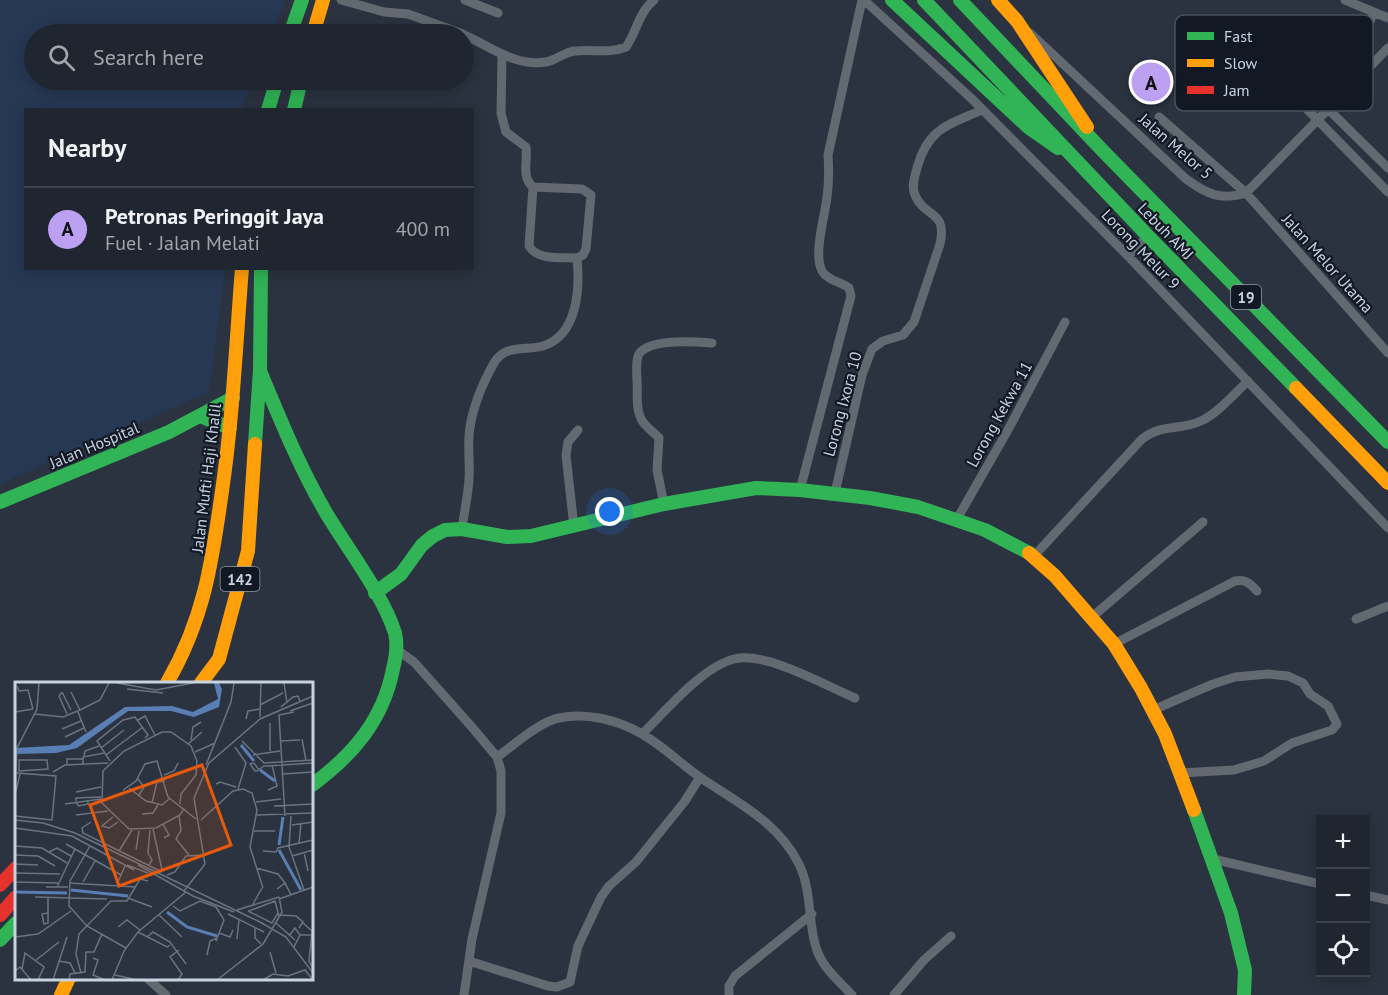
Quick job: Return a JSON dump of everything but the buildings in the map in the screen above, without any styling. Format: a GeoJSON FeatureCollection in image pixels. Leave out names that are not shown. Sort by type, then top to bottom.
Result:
{"type":"FeatureCollection","features":[{"type":"Feature","properties":{"kind":"main road"},"geometry":{"type":"LineString","coordinates":[[294,24],[302,0]]}},
{"type":"Feature","properties":{"kind":"main road"},"geometry":{"type":"LineString","coordinates":[[316,24],[323,0]]}},
{"type":"Feature","properties":{"kind":"main road"},"geometry":{"type":"LineString","coordinates":[[892,0],[1028,127],[1073,158]]}},
{"type":"Feature","properties":{"kind":"main road","name":"Lebuh AMJ"},"geometry":{"type":"LineString","coordinates":[[924,0],[1073,158],[1388,483]]}},
{"type":"Feature","properties":{"kind":"main road","name":"Lebuh AMJ"},"geometry":{"type":"LineString","coordinates":[[960,0],[1103,151],[1388,442]]}},
{"type":"Feature","properties":{"kind":"main road"},"geometry":{"type":"LineString","coordinates":[[998,0],[1017,21],[1103,151]]}},
{"type":"Feature","properties":{"kind":"main road"},"geometry":{"type":"LineString","coordinates":[[269,108],[274,90]]}},
{"type":"Feature","properties":{"kind":"main road"},"geometry":{"type":"LineString","coordinates":[[295,108],[299,90]]}},
{"type":"Feature","properties":{"kind":"main road","name":"Jalan Mufti Haji Khalil"},"geometry":{"type":"LineString","coordinates":[[168,682],[182,657],[196,624],[209,579],[218,529],[230,428],[242,270]]}},
{"type":"Feature","properties":{"kind":"main road","name":"142"},"geometry":{"type":"LineString","coordinates":[[208,682],[219,659],[248,551],[260,370],[261,270]]}},
{"type":"Feature","properties":{"kind":"main road"},"geometry":{"type":"LineString","coordinates":[[260,370],[282,427],[312,487],[375,593],[396,636],[389,689],[379,714],[368,732],[344,759],[314,783]]}},
{"type":"Feature","properties":{"kind":"main road","name":"Jalan Hospital"},"geometry":{"type":"LineString","coordinates":[[0,502],[169,432],[233,398]]}},
{"type":"Feature","properties":{"kind":"main road"},"geometry":{"type":"LineString","coordinates":[[200,416],[230,428]]}},
{"type":"Feature","properties":{"kind":"main road"},"geometry":{"type":"LineString","coordinates":[[375,593],[401,574],[422,545],[445,530],[462,529],[491,535],[520,537],[574,527],[664,504],[756,488],[835,494],[918,507],[957,519],[1001,538],[1034,556],[1092,617],[1114,644],[1153,710],[1180,773],[1231,913],[1245,970],[1244,995]]}},
{"type":"Feature","properties":{"kind":"main road","name":"142"},"geometry":{"type":"LineString","coordinates":[[202,682],[219,659]]}},
{"type":"Feature","properties":{"kind":"main road"},"geometry":{"type":"LineString","coordinates":[[0,885],[15,869]]}},
{"type":"Feature","properties":{"kind":"main road"},"geometry":{"type":"LineString","coordinates":[[0,915],[15,898]]}},
{"type":"Feature","properties":{"kind":"main road"},"geometry":{"type":"LineString","coordinates":[[0,940],[15,924]]}},
{"type":"Feature","properties":{"kind":"main road"},"geometry":{"type":"LineString","coordinates":[[61,995],[68,980]]}},
{"type":"Feature","properties":{"kind":"street"},"geometry":{"type":"LineString","coordinates":[[341,0],[384,12],[408,14],[434,24]]}},
{"type":"Feature","properties":{"kind":"street"},"geometry":{"type":"LineString","coordinates":[[465,0],[498,13]]}},
{"type":"Feature","properties":{"kind":"street"},"geometry":{"type":"LineString","coordinates":[[474,39],[502,56],[533,62],[546,62],[566,52],[578,50],[613,51],[626,47],[638,20],[654,0]]}},
{"type":"Feature","properties":{"kind":"street"},"geometry":{"type":"LineString","coordinates":[[800,490],[851,296],[849,288],[827,277],[822,271],[819,251],[827,198],[828,156],[863,0]]}},
{"type":"Feature","properties":{"kind":"street","name":"Lorong Melur 9"},"geometry":{"type":"LineString","coordinates":[[863,0],[972,99],[1128,256],[1388,528]]}},
{"type":"Feature","properties":{"kind":"street"},"geometry":{"type":"LineString","coordinates":[[1346,0],[1388,18]]}},
{"type":"Feature","properties":{"kind":"street","name":"Jalan Melor 5"},"geometry":{"type":"LineString","coordinates":[[1017,21],[1186,179],[1216,196],[1231,198],[1245,193]]}},
{"type":"Feature","properties":{"kind":"street"},"geometry":{"type":"LineString","coordinates":[[1373,63],[1388,48]]}},
{"type":"Feature","properties":{"kind":"street"},"geometry":{"type":"LineString","coordinates":[[502,56],[501,113],[506,132],[526,147],[526,176],[530,185],[582,189],[591,195],[588,242],[583,255],[577,258],[540,256],[533,253],[529,238],[533,187]]}},
{"type":"Feature","properties":{"kind":"street"},"geometry":{"type":"LineString","coordinates":[[972,99],[986,89]]}},
{"type":"Feature","properties":{"kind":"street","name":"Lorong Ixora 10"},"geometry":{"type":"LineString","coordinates":[[835,494],[862,375],[872,349],[883,341],[903,335],[914,322],[940,244],[943,232],[940,222],[915,195],[914,180],[924,149],[932,136],[944,127],[982,110]]}},
{"type":"Feature","properties":{"kind":"street"},"geometry":{"type":"LineString","coordinates":[[1309,111],[1388,192]]}},
{"type":"Feature","properties":{"kind":"street"},"geometry":{"type":"LineString","coordinates":[[1245,193],[1326,111]]}},
{"type":"Feature","properties":{"kind":"street"},"geometry":{"type":"LineString","coordinates":[[1330,111],[1388,168]]}},
{"type":"Feature","properties":{"kind":"street","name":"Jalan Melor Utama"},"geometry":{"type":"LineString","coordinates":[[1159,117],[1245,193],[1388,353]]}},
{"type":"Feature","properties":{"kind":"street"},"geometry":{"type":"LineString","coordinates":[[1128,256],[1148,236]]}},
{"type":"Feature","properties":{"kind":"street"},"geometry":{"type":"LineString","coordinates":[[462,529],[469,479],[471,420],[492,366],[502,353],[541,347],[552,343],[566,330],[578,285],[577,258]]}},
{"type":"Feature","properties":{"kind":"street","name":"Lorong Kekwa 11"},"geometry":{"type":"LineString","coordinates":[[957,519],[1009,428],[1065,322]]}},
{"type":"Feature","properties":{"kind":"street"},"geometry":{"type":"LineString","coordinates":[[664,504],[657,470],[659,438],[641,420],[638,411],[636,367],[639,354],[644,349],[673,342],[712,343]]}},
{"type":"Feature","properties":{"kind":"street"},"geometry":{"type":"LineString","coordinates":[[1034,556],[1142,439],[1152,431],[1201,421],[1248,381]]}},
{"type":"Feature","properties":{"kind":"street"},"geometry":{"type":"LineString","coordinates":[[574,527],[566,455],[568,442],[578,430]]}},
{"type":"Feature","properties":{"kind":"street"},"geometry":{"type":"LineString","coordinates":[[1092,617],[1203,522]]}},
{"type":"Feature","properties":{"kind":"street"},"geometry":{"type":"LineString","coordinates":[[1114,644],[1235,581],[1242,580],[1249,583],[1257,591]]}},
{"type":"Feature","properties":{"kind":"street"},"geometry":{"type":"LineString","coordinates":[[1356,619],[1388,606]]}},
{"type":"Feature","properties":{"kind":"street"},"geometry":{"type":"LineString","coordinates":[[396,649],[414,662],[497,757],[502,784],[501,813],[472,939],[464,995]]}},
{"type":"Feature","properties":{"kind":"street"},"geometry":{"type":"LineString","coordinates":[[642,734],[687,689],[720,665],[734,659],[752,658],[770,662],[855,698]]}},
{"type":"Feature","properties":{"kind":"street"},"geometry":{"type":"LineString","coordinates":[[1153,710],[1235,677],[1268,674],[1288,676],[1303,683],[1310,694],[1328,706],[1337,724],[1332,730],[1292,742],[1264,761],[1234,770],[1180,773]]}},
{"type":"Feature","properties":{"kind":"street"},"geometry":{"type":"LineString","coordinates":[[497,757],[543,724],[557,718],[594,717],[642,734],[700,777],[757,814],[788,845],[800,865],[807,887],[813,934],[820,957],[852,995]]}},
{"type":"Feature","properties":{"kind":"street"},"geometry":{"type":"LineString","coordinates":[[469,961],[548,986],[557,987],[570,982],[578,946],[601,897],[609,886],[636,862],[685,801],[700,777]]}},
{"type":"Feature","properties":{"kind":"street"},"geometry":{"type":"LineString","coordinates":[[1213,859],[1316,883]]}},
{"type":"Feature","properties":{"kind":"street"},"geometry":{"type":"LineString","coordinates":[[1370,896],[1388,900]]}},
{"type":"Feature","properties":{"kind":"street"},"geometry":{"type":"LineString","coordinates":[[729,995],[729,986],[735,976],[812,914]]}},
{"type":"Feature","properties":{"kind":"street"},"geometry":{"type":"LineString","coordinates":[[894,995],[924,960],[951,936]]}},
{"type":"Feature","properties":{"kind":"street"},"geometry":{"type":"LineString","coordinates":[[149,980],[166,995]]}},
{"type":"Feature","properties":{"kind":"shaded area"},"geometry":{"type":"Polygon","coordinates":[[[0,0],[285,0],[275,24],[24,24],[24,90],[249,90],[241,108],[24,108],[24,270],[225,270],[209,392],[0,484],[0,0]]]}},
{"type":"Feature","properties":{"kind":"traffic: fast"},"geometry":{"type":"LineString","coordinates":[[294,24],[302,0]]}},
{"type":"Feature","properties":{"kind":"traffic: fast"},"geometry":{"type":"LineString","coordinates":[[892,0],[1028,127],[1058,148]]}},
{"type":"Feature","properties":{"kind":"traffic: fast"},"geometry":{"type":"LineString","coordinates":[[924,0],[1296,388]]}},
{"type":"Feature","properties":{"kind":"traffic: fast"},"geometry":{"type":"LineString","coordinates":[[960,0],[1103,151],[1388,442]]}},
{"type":"Feature","properties":{"kind":"traffic: fast"},"geometry":{"type":"LineString","coordinates":[[269,108],[274,90]]}},
{"type":"Feature","properties":{"kind":"traffic: fast"},"geometry":{"type":"LineString","coordinates":[[294,108],[299,90]]}},
{"type":"Feature","properties":{"kind":"traffic: fast"},"geometry":{"type":"LineString","coordinates":[[255,444],[260,370],[261,270]]}},
{"type":"Feature","properties":{"kind":"traffic: fast"},"geometry":{"type":"LineString","coordinates":[[260,371],[307,477],[325,511],[382,603],[396,638],[396,656],[388,687],[374,720],[353,749],[314,783]]}},
{"type":"Feature","properties":{"kind":"traffic: fast"},"geometry":{"type":"LineString","coordinates":[[0,502],[169,432],[233,398]]}},
{"type":"Feature","properties":{"kind":"traffic: fast"},"geometry":{"type":"LineString","coordinates":[[200,416],[230,428]]}},
{"type":"Feature","properties":{"kind":"traffic: fast"},"geometry":{"type":"LineString","coordinates":[[375,593],[401,574],[422,545],[445,530],[462,529],[507,537],[531,536],[664,504],[756,488],[800,490],[870,498],[918,507],[985,530],[1029,553]]}},
{"type":"Feature","properties":{"kind":"traffic: fast"},"geometry":{"type":"LineString","coordinates":[[1194,810],[1231,913],[1245,970],[1244,995]]}},
{"type":"Feature","properties":{"kind":"traffic: fast"},"geometry":{"type":"LineString","coordinates":[[0,940],[15,924]]}},
{"type":"Feature","properties":{"kind":"traffic: slow"},"geometry":{"type":"LineString","coordinates":[[316,24],[323,0]]}},
{"type":"Feature","properties":{"kind":"traffic: slow"},"geometry":{"type":"LineString","coordinates":[[998,0],[1017,21],[1087,127]]}},
{"type":"Feature","properties":{"kind":"traffic: slow"},"geometry":{"type":"LineString","coordinates":[[168,682],[190,636],[210,567],[229,435],[242,270]]}},
{"type":"Feature","properties":{"kind":"traffic: slow"},"geometry":{"type":"LineString","coordinates":[[1296,388],[1388,483]]}},
{"type":"Feature","properties":{"kind":"traffic: slow"},"geometry":{"type":"LineString","coordinates":[[202,682],[219,659],[248,551],[255,444]]}},
{"type":"Feature","properties":{"kind":"traffic: slow"},"geometry":{"type":"LineString","coordinates":[[1029,553],[1055,576],[1114,644],[1165,734],[1194,810]]}},
{"type":"Feature","properties":{"kind":"traffic: slow"},"geometry":{"type":"LineString","coordinates":[[61,995],[68,980]]}},
{"type":"Feature","properties":{"kind":"traffic: jam"},"geometry":{"type":"LineString","coordinates":[[0,885],[15,869]]}},
{"type":"Feature","properties":{"kind":"traffic: jam"},"geometry":{"type":"LineString","coordinates":[[0,915],[15,898]]}},
{"type":"Feature","properties":{"kind":"place","name":"Petronas Peringgit Jaya"},"geometry":{"type":"Point","coordinates":[1151,82]}}]}
